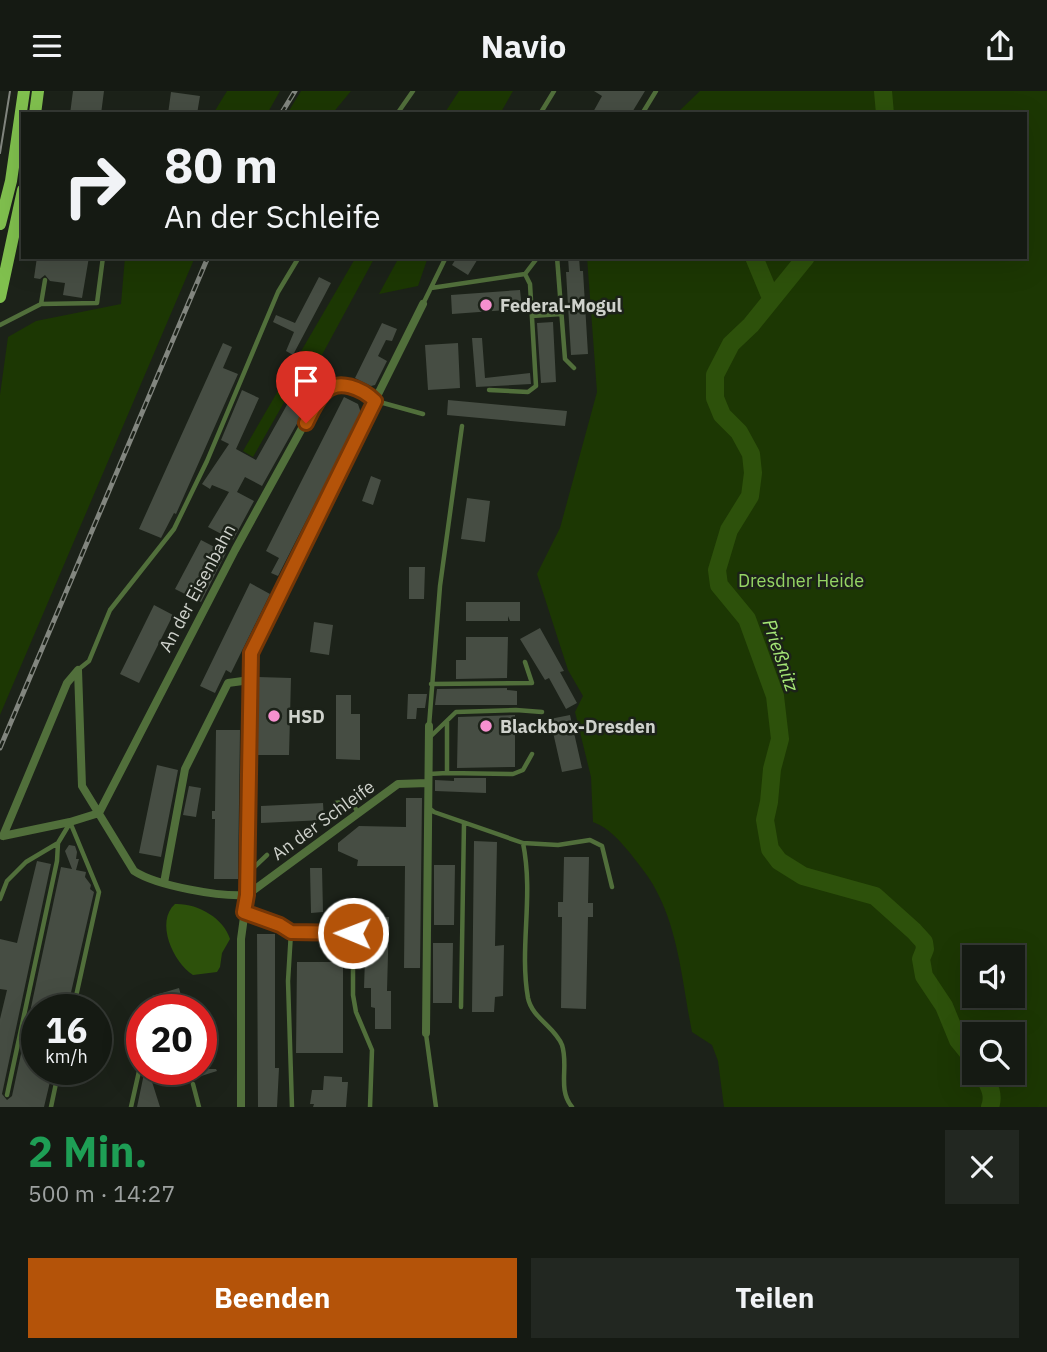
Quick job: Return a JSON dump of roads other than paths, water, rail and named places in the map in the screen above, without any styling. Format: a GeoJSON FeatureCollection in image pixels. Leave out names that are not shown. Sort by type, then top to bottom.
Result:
{"type":"FeatureCollection","features":[{"type":"Feature","properties":{"kind":"main road"},"geometry":{"type":"LineString","coordinates":[[0,222],[11,181],[23,91]]}},
{"type":"Feature","properties":{"kind":"main road"},"geometry":{"type":"LineString","coordinates":[[35,112],[38,91]]}},
{"type":"Feature","properties":{"kind":"main road"},"geometry":{"type":"LineString","coordinates":[[0,297],[21,204]]}},
{"type":"Feature","properties":{"kind":"street"},"geometry":{"type":"LineString","coordinates":[[0,193],[11,181]]}},
{"type":"Feature","properties":{"kind":"street"},"geometry":{"type":"LineString","coordinates":[[0,222],[15,225]]}},
{"type":"Feature","properties":{"kind":"street","name":"An der Schleife"},"geometry":{"type":"LineString","coordinates":[[247,895],[251,653],[423,303]]}},
{"type":"Feature","properties":{"kind":"street","name":"An der Eisenbahn"},"geometry":{"type":"LineString","coordinates":[[99,813],[234,550],[317,401],[333,386],[352,387],[369,394],[375,401]]}},
{"type":"Feature","properties":{"kind":"street"},"geometry":{"type":"LineString","coordinates":[[78,670],[67,683],[3,836],[99,813]]}},
{"type":"Feature","properties":{"kind":"street"},"geometry":{"type":"LineString","coordinates":[[78,670],[82,786],[134,871],[146,879],[164,883],[232,896],[247,895],[241,939],[241,1107]]}},
{"type":"Feature","properties":{"kind":"street"},"geometry":{"type":"LineString","coordinates":[[164,883],[185,769],[228,684],[250,680]]}},
{"type":"Feature","properties":{"kind":"street"},"geometry":{"type":"LineString","coordinates":[[426,1033],[429,726]]}},
{"type":"Feature","properties":{"kind":"street","name":"An der Schleife"},"geometry":{"type":"LineString","coordinates":[[247,895],[398,784],[428,783]]}},
{"type":"Feature","properties":{"kind":"lane"},"geometry":{"type":"LineString","coordinates":[[398,112],[413,91]]}},
{"type":"Feature","properties":{"kind":"lane"},"geometry":{"type":"LineString","coordinates":[[541,112],[554,91]]}},
{"type":"Feature","properties":{"kind":"lane"},"geometry":{"type":"LineString","coordinates":[[643,112],[656,91]]}},
{"type":"Feature","properties":{"kind":"lane"},"geometry":{"type":"LineString","coordinates":[[0,325],[41,304],[97,303],[103,259]]}},
{"type":"Feature","properties":{"kind":"lane"},"geometry":{"type":"LineString","coordinates":[[78,670],[89,661],[110,610],[174,529],[207,461],[278,292],[298,259]]}},
{"type":"Feature","properties":{"kind":"lane"},"geometry":{"type":"LineString","coordinates":[[423,303],[445,259]]}},
{"type":"Feature","properties":{"kind":"lane"},"geometry":{"type":"LineString","coordinates":[[430,288],[525,274],[536,259]]}},
{"type":"Feature","properties":{"kind":"lane"},"geometry":{"type":"LineString","coordinates":[[556,259],[565,359],[574,368]]}},
{"type":"Feature","properties":{"kind":"lane"},"geometry":{"type":"LineString","coordinates":[[489,390],[528,392],[536,386],[530,284],[525,274]]}},
{"type":"Feature","properties":{"kind":"lane"},"geometry":{"type":"LineString","coordinates":[[41,304],[45,280]]}},
{"type":"Feature","properties":{"kind":"lane"},"geometry":{"type":"LineString","coordinates":[[532,316],[561,314]]}},
{"type":"Feature","properties":{"kind":"lane"},"geometry":{"type":"LineString","coordinates":[[375,401],[423,414]]}},
{"type":"Feature","properties":{"kind":"lane"},"geometry":{"type":"LineString","coordinates":[[429,726],[440,586],[462,426]]}},
{"type":"Feature","properties":{"kind":"lane"},"geometry":{"type":"LineString","coordinates":[[431,684],[532,683],[525,662]]}},
{"type":"Feature","properties":{"kind":"lane"},"geometry":{"type":"LineString","coordinates":[[429,738],[456,712],[542,712]]}},
{"type":"Feature","properties":{"kind":"lane"},"geometry":{"type":"LineString","coordinates":[[447,721],[447,773]]}},
{"type":"Feature","properties":{"kind":"lane"},"geometry":{"type":"LineString","coordinates":[[428,773],[513,774],[523,770],[532,754]]}},
{"type":"Feature","properties":{"kind":"lane"},"geometry":{"type":"LineString","coordinates":[[335,803],[349,801],[359,813]]}},
{"type":"Feature","properties":{"kind":"lane"},"geometry":{"type":"LineString","coordinates":[[428,807],[434,812],[523,843],[558,845],[590,840],[602,846],[612,887]]}},
{"type":"Feature","properties":{"kind":"lane"},"geometry":{"type":"LineString","coordinates":[[7,1095],[57,861],[58,843],[70,822]]}},
{"type":"Feature","properties":{"kind":"lane"},"geometry":{"type":"LineString","coordinates":[[70,822],[99,892],[77,994]]}},
{"type":"Feature","properties":{"kind":"lane"},"geometry":{"type":"LineString","coordinates":[[461,1007],[464,823]]}},
{"type":"Feature","properties":{"kind":"lane"},"geometry":{"type":"LineString","coordinates":[[0,898],[7,881],[26,862],[58,843]]}},
{"type":"Feature","properties":{"kind":"lane"},"geometry":{"type":"LineString","coordinates":[[523,843],[529,880],[526,952],[528,1002],[557,1034],[563,1047],[565,1099],[572,1107]]}},
{"type":"Feature","properties":{"kind":"lane"},"geometry":{"type":"LineString","coordinates":[[248,874],[267,855]]}},
{"type":"Feature","properties":{"kind":"lane"},"geometry":{"type":"LineString","coordinates":[[244,912],[280,925],[291,932],[353,933],[353,995],[356,1012],[373,1050],[370,1107]]}},
{"type":"Feature","properties":{"kind":"lane"},"geometry":{"type":"LineString","coordinates":[[291,932],[288,981],[292,1107]]}},
{"type":"Feature","properties":{"kind":"lane"},"geometry":{"type":"LineString","coordinates":[[426,1033],[436,1107]]}},
{"type":"Feature","properties":{"kind":"lane"},"geometry":{"type":"LineString","coordinates":[[51,1107],[56,1085]]}},
{"type":"Feature","properties":{"kind":"lane"},"geometry":{"type":"LineString","coordinates":[[131,1107],[136,1085]]}},
{"type":"Feature","properties":{"kind":"lane"},"geometry":{"type":"LineString","coordinates":[[193,1085],[199,1107]]}},
{"type":"Feature","properties":{"kind":"waterway","name":"Prießnitz"},"geometry":{"type":"LineString","coordinates":[[883,91],[885,112]]}},
{"type":"Feature","properties":{"kind":"waterway"},"geometry":{"type":"LineString","coordinates":[[755,259],[771,298]]}},
{"type":"Feature","properties":{"kind":"waterway","name":"Prießnitz"},"geometry":{"type":"LineString","coordinates":[[804,259],[751,325],[731,344],[715,375],[715,398],[722,415],[739,432],[751,454],[753,473],[750,496],[729,530],[717,570],[719,585],[747,619],[775,696],[780,739],[772,769],[765,820],[770,849],[779,861],[803,876],[875,896],[914,931],[924,942],[925,949],[921,959],[924,976],[944,1006],[962,1045]]}},
{"type":"Feature","properties":{"kind":"waterway","name":"Prießnitz"},"geometry":{"type":"LineString","coordinates":[[988,1085],[991,1093],[990,1107]]}},
{"type":"Feature","properties":{"kind":"tram line"},"geometry":{"type":"LineString","coordinates":[[0,153],[10,91]]}},
{"type":"Feature","properties":{"kind":"railway"},"geometry":{"type":"LineString","coordinates":[[282,112],[295,91]]}},
{"type":"Feature","properties":{"kind":"railway"},"geometry":{"type":"LineString","coordinates":[[0,748],[207,259]]}},
{"type":"Feature","properties":{"kind":"place","name":"Federal-Mogul"},"geometry":{"type":"Point","coordinates":[486,305]}},
{"type":"Feature","properties":{"kind":"place","name":"HSD"},"geometry":{"type":"Point","coordinates":[274,716]}},
{"type":"Feature","properties":{"kind":"place","name":"Blackbox-Dresden"},"geometry":{"type":"Point","coordinates":[486,726]}},
{"type":"Feature","properties":{"kind":"park label","name":"Dresdner Heide"},"geometry":{"type":"Point","coordinates":[801,580]}}]}
